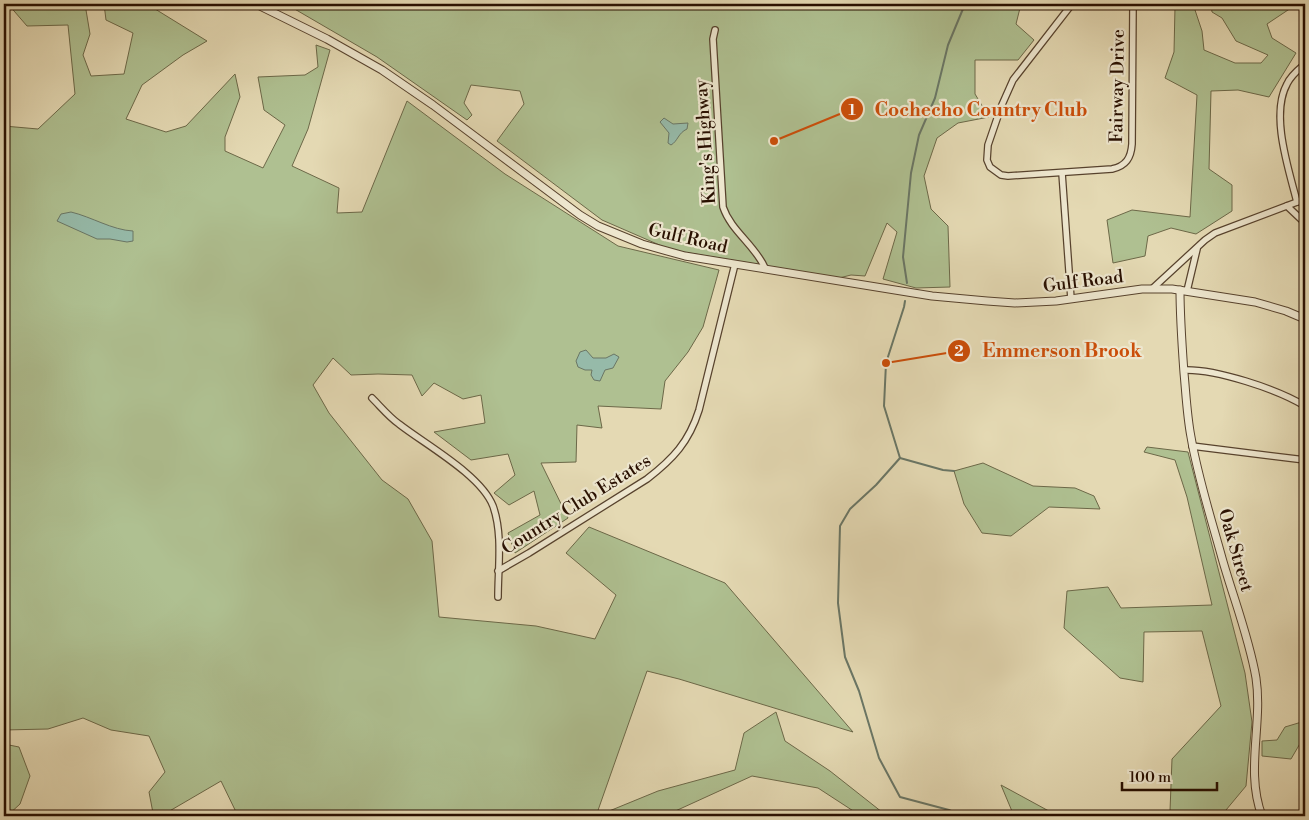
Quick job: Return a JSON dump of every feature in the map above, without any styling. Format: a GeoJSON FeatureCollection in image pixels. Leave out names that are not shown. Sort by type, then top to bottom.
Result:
{"type":"FeatureCollection","features":[{"type":"Feature","properties":{"kind":"street","name":"Gulf Road"},"geometry":{"type":"LineString","coordinates":[[259,4],[382,70],[433,105],[559,201],[598,226],[642,244],[685,256],[932,296],[1016,303],[1071,299],[1153,288],[1182,290],[1254,302],[1286,311],[1305,319]]}},
{"type":"Feature","properties":{"kind":"street","name":"Fairway Drive"},"geometry":{"type":"LineString","coordinates":[[1072,4],[1014,80],[1001,107],[987,152],[990,167],[1001,175],[1062,173],[1119,168],[1126,164],[1130,158],[1133,128],[1133,4]]}},
{"type":"Feature","properties":{"kind":"street","name":"King's Highway"},"geometry":{"type":"LineString","coordinates":[[716,30],[714,39],[723,208],[729,221],[759,256],[764,268]]}},
{"type":"Feature","properties":{"kind":"street"},"geometry":{"type":"LineString","coordinates":[[1297,202],[1283,147],[1280,123],[1281,104],[1286,85],[1291,77],[1305,64]]}},
{"type":"Feature","properties":{"kind":"street"},"geometry":{"type":"LineString","coordinates":[[1062,173],[1071,299]]}},
{"type":"Feature","properties":{"kind":"street"},"geometry":{"type":"LineString","coordinates":[[1153,288],[1210,236],[1226,227],[1305,199]]}},
{"type":"Feature","properties":{"kind":"street"},"geometry":{"type":"LineString","coordinates":[[1287,206],[1305,224]]}},
{"type":"Feature","properties":{"kind":"street"},"geometry":{"type":"LineString","coordinates":[[1182,290],[1197,248]]}},
{"type":"Feature","properties":{"kind":"street","name":"Country Club Estates"},"geometry":{"type":"LineString","coordinates":[[498,571],[647,479],[664,466],[684,444],[699,410],[735,264]]}},
{"type":"Feature","properties":{"kind":"street","name":"Oak Street"},"geometry":{"type":"LineString","coordinates":[[1182,290],[1184,370],[1192,446],[1222,559],[1250,650],[1256,678],[1258,712],[1254,774],[1255,790],[1262,816]]}},
{"type":"Feature","properties":{"kind":"street"},"geometry":{"type":"LineString","coordinates":[[1184,370],[1196,370],[1250,383],[1276,392],[1305,406]]}},
{"type":"Feature","properties":{"kind":"street","name":"Country Club Estates"},"geometry":{"type":"LineString","coordinates":[[372,398],[398,424],[472,477],[487,492],[497,521],[498,597]]}},
{"type":"Feature","properties":{"kind":"street"},"geometry":{"type":"LineString","coordinates":[[1192,446],[1305,460]]}},
{"type":"Feature","properties":{"kind":"shaded area"},"geometry":{"type":"Polygon","coordinates":[[[8,4],[85,4],[90,34],[83,55],[91,76],[124,74],[133,33],[106,20],[104,4],[147,4],[207,41],[183,55],[142,85],[126,119],[166,132],[186,126],[235,74],[240,97],[225,137],[225,151],[263,168],[285,125],[264,110],[258,77],[305,75],[318,67],[316,45],[330,50],[308,129],[292,166],[339,188],[337,213],[362,212],[407,101],[505,174],[618,246],[719,270],[703,327],[688,352],[665,381],[661,409],[598,406],[602,428],[577,425],[576,462],[541,463],[568,518],[515,553],[508,533],[540,515],[534,491],[509,505],[494,493],[515,475],[508,454],[471,460],[434,432],[485,423],[481,395],[463,399],[434,383],[422,396],[412,375],[351,375],[333,358],[313,385],[329,413],[382,480],[408,499],[432,541],[439,617],[536,626],[595,639],[616,595],[566,553],[589,527],[725,583],[853,732],[647,671],[596,816],[238,816],[221,781],[161,816],[154,814],[150,816],[119,816],[153,813],[149,792],[165,772],[149,736],[111,730],[83,718],[48,729],[4,730],[4,126],[38,129],[75,94],[68,25],[27,26],[8,4]]]}},
{"type":"Feature","properties":{"kind":"shaded area"},"geometry":{"type":"Polygon","coordinates":[[[286,4],[1021,4],[1016,24],[1034,40],[1018,60],[975,60],[975,94],[989,117],[958,123],[937,138],[924,176],[931,209],[948,226],[950,287],[916,288],[883,279],[897,232],[887,223],[865,276],[851,275],[839,278],[671,250],[602,220],[497,141],[524,104],[520,91],[471,85],[464,103],[472,115],[467,120],[377,57],[286,4]]]}},
{"type":"Feature","properties":{"kind":"shaded area"},"geometry":{"type":"Polygon","coordinates":[[[1166,4],[1193,4],[1202,31],[1204,50],[1235,63],[1261,63],[1268,55],[1236,41],[1222,18],[1212,12],[1211,4],[1291,4],[1291,8],[1267,24],[1272,38],[1296,53],[1269,97],[1238,90],[1211,91],[1209,169],[1232,185],[1232,211],[1196,234],[1171,228],[1148,236],[1145,256],[1113,263],[1107,220],[1132,210],[1190,217],[1197,95],[1165,78],[1174,52],[1175,7],[1166,4]]]}},
{"type":"Feature","properties":{"kind":"shaded area"},"geometry":{"type":"Polygon","coordinates":[[[664,118],[673,124],[688,123],[687,129],[671,145],[668,143],[669,133],[660,122],[664,118]]]}},
{"type":"Feature","properties":{"kind":"shaded area"},"geometry":{"type":"Polygon","coordinates":[[[71,212],[110,226],[133,231],[133,241],[97,239],[57,221],[61,214],[71,212]]]}},
{"type":"Feature","properties":{"kind":"shaded area"},"geometry":{"type":"Polygon","coordinates":[[[586,350],[593,358],[606,358],[614,354],[619,357],[613,368],[605,370],[600,381],[594,380],[591,375],[592,370],[578,367],[576,361],[580,352],[586,350]]]}},
{"type":"Feature","properties":{"kind":"shaded area"},"geometry":{"type":"Polygon","coordinates":[[[1147,447],[1188,452],[1245,673],[1252,722],[1246,786],[1221,816],[1157,816],[1170,811],[1172,759],[1221,706],[1202,631],[1144,632],[1143,682],[1120,678],[1064,628],[1067,591],[1108,587],[1121,608],[1212,605],[1187,497],[1175,460],[1144,452],[1147,447]]]}},
{"type":"Feature","properties":{"kind":"shaded area"},"geometry":{"type":"Polygon","coordinates":[[[983,463],[1033,486],[1075,488],[1094,496],[1100,509],[1049,507],[1011,536],[982,533],[964,504],[954,471],[983,463]]]}},
{"type":"Feature","properties":{"kind":"shaded area"},"geometry":{"type":"Polygon","coordinates":[[[776,712],[785,741],[830,771],[887,816],[861,816],[818,788],[752,776],[671,813],[656,816],[597,816],[658,791],[735,770],[744,733],[776,712]]]}},
{"type":"Feature","properties":{"kind":"shaded area"},"geometry":{"type":"Polygon","coordinates":[[[1305,721],[1305,735],[1291,759],[1262,756],[1262,741],[1277,740],[1285,727],[1305,721]]]}},
{"type":"Feature","properties":{"kind":"shaded area"},"geometry":{"type":"Polygon","coordinates":[[[4,744],[19,747],[30,776],[20,804],[7,816],[4,816],[4,744]]]}},
{"type":"Feature","properties":{"kind":"shaded area"},"geometry":{"type":"Polygon","coordinates":[[[1001,785],[1058,816],[1014,816],[1001,785]]]}},
{"type":"Feature","properties":{"kind":"waterway"},"geometry":{"type":"LineString","coordinates":[[907,283],[903,257],[911,173],[919,135],[935,98],[948,45],[965,4]]}},
{"type":"Feature","properties":{"kind":"waterway"},"geometry":{"type":"LineString","coordinates":[[900,458],[884,406],[886,363],[905,301]]}},
{"type":"Feature","properties":{"kind":"waterway"},"geometry":{"type":"LineString","coordinates":[[900,458],[876,485],[850,509],[840,526],[838,603],[845,657],[859,691],[879,758],[900,797],[949,810],[962,816]]}},
{"type":"Feature","properties":{"kind":"waterway"},"geometry":{"type":"LineString","coordinates":[[900,458],[943,470],[954,471]]}},
{"type":"Feature","properties":{"kind":"place","name":"Cochecho Country Club"},"geometry":{"type":"Point","coordinates":[774,141]}},
{"type":"Feature","properties":{"kind":"place","name":"Emmerson Brook"},"geometry":{"type":"Point","coordinates":[886,363]}}]}
